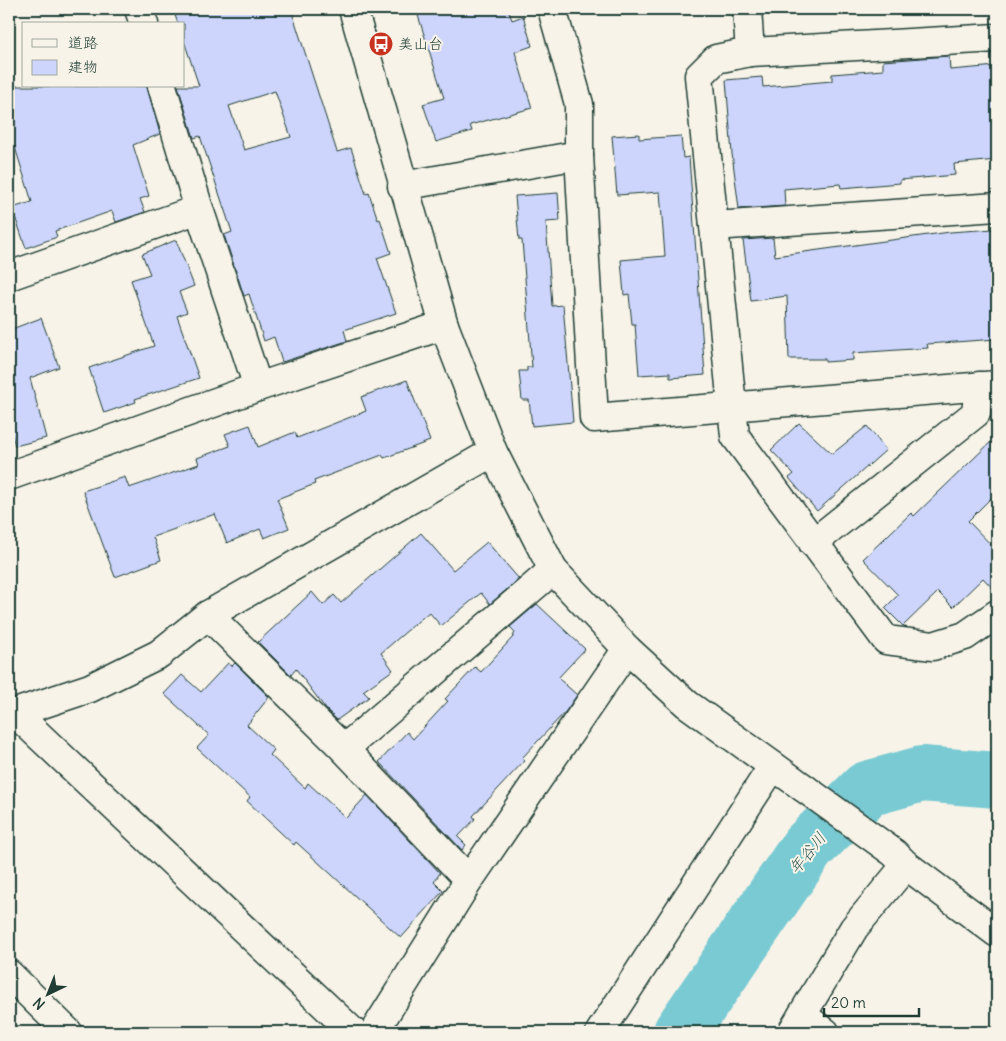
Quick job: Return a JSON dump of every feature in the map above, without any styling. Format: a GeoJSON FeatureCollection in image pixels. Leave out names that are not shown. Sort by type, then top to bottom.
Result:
{"type":"FeatureCollection","features":[{"type":"Feature","properties":{"kind":"street"},"geometry":{"type":"LineString","coordinates":[[139,9],[143,22]]}},
{"type":"Feature","properties":{"kind":"street"},"geometry":{"type":"LineString","coordinates":[[352,9],[444,325],[493,452],[553,570],[627,649],[687,704],[804,788],[997,933]]}},
{"type":"Feature","properties":{"kind":"street"},"geometry":{"type":"LineString","coordinates":[[552,9],[579,104],[579,156],[594,418],[988,385],[976,413],[813,543]]}},
{"type":"Feature","properties":{"kind":"street"},"geometry":{"type":"LineString","coordinates":[[747,9],[750,52]]}},
{"type":"Feature","properties":{"kind":"street"},"geometry":{"type":"LineString","coordinates":[[997,38],[750,52],[716,59],[699,76],[735,436],[886,640],[933,646],[965,636],[997,614]]}},
{"type":"Feature","properties":{"kind":"street"},"geometry":{"type":"LineString","coordinates":[[163,88],[199,208],[258,387]]}},
{"type":"Feature","properties":{"kind":"street"},"geometry":{"type":"LineString","coordinates":[[402,186],[579,156]]}},
{"type":"Feature","properties":{"kind":"street"},"geometry":{"type":"LineString","coordinates":[[714,226],[997,207]]}},
{"type":"Feature","properties":{"kind":"street"},"geometry":{"type":"LineString","coordinates":[[11,268],[199,208]]}},
{"type":"Feature","properties":{"kind":"street"},"geometry":{"type":"LineString","coordinates":[[9,476],[258,387],[444,325]]}},
{"type":"Feature","properties":{"kind":"street"},"geometry":{"type":"LineString","coordinates":[[353,1032],[12,715],[90,688],[159,654],[208,615],[493,452]]}},
{"type":"Feature","properties":{"kind":"street"},"geometry":{"type":"LineString","coordinates":[[344,750],[553,570]]}},
{"type":"Feature","properties":{"kind":"street"},"geometry":{"type":"LineString","coordinates":[[208,615],[344,750],[470,880]]}},
{"type":"Feature","properties":{"kind":"street"},"geometry":{"type":"LineString","coordinates":[[374,1032],[470,880],[627,649]]}},
{"type":"Feature","properties":{"kind":"street"},"geometry":{"type":"LineString","coordinates":[[600,1032],[772,766]]}},
{"type":"Feature","properties":{"kind":"street"},"geometry":{"type":"LineString","coordinates":[[825,1032],[797,1024],[854,928],[900,859]]}},
{"type":"Feature","properties":{"kind":"street"},"geometry":{"type":"LineString","coordinates":[[9,974],[68,1032]]}},
{"type":"Feature","properties":{"kind":"building"},"geometry":{"type":"Polygon","coordinates":[[[173,9],[291,9],[337,152],[351,148],[366,194],[369,193],[378,220],[380,219],[391,253],[377,258],[396,313],[344,330],[347,341],[282,362],[274,337],[264,341],[249,294],[244,296],[224,235],[232,232],[200,136],[194,138],[179,88],[199,86],[185,44],[185,22],[177,22],[173,9]],[[275,91],[229,106],[244,150],[291,137],[275,91]]]}},
{"type":"Feature","properties":{"kind":"building"},"geometry":{"type":"Polygon","coordinates":[[[416,9],[508,9],[512,20],[523,16],[532,46],[515,52],[532,108],[470,125],[472,131],[436,142],[423,104],[444,98],[416,9]]]}},
{"type":"Feature","properties":{"kind":"building"},"geometry":{"type":"Polygon","coordinates":[[[949,56],[950,70],[997,66],[997,109],[994,109],[997,160],[954,164],[955,175],[900,180],[900,183],[841,188],[840,184],[784,189],[785,206],[739,209],[726,80],[762,77],[763,87],[832,81],[832,74],[883,70],[883,61],[949,56]]]}},
{"type":"Feature","properties":{"kind":"building"},"geometry":{"type":"Polygon","coordinates":[[[9,86],[22,86],[22,88],[148,88],[160,134],[133,145],[149,196],[140,199],[145,212],[116,222],[112,211],[55,231],[57,237],[26,248],[12,208],[32,202],[9,128],[9,86]]]}},
{"type":"Feature","properties":{"kind":"building"},"geometry":{"type":"Polygon","coordinates":[[[639,134],[639,139],[681,136],[683,158],[689,157],[705,375],[670,378],[670,373],[639,375],[635,324],[632,324],[629,294],[624,295],[621,260],[665,256],[660,192],[617,195],[612,136],[639,134]]]}},
{"type":"Feature","properties":{"kind":"building"},"geometry":{"type":"Polygon","coordinates":[[[558,193],[560,221],[546,222],[552,306],[563,305],[573,422],[532,426],[529,400],[522,400],[519,371],[527,371],[527,367],[532,367],[522,240],[519,240],[515,196],[558,193]]]}},
{"type":"Feature","properties":{"kind":"building"},"geometry":{"type":"Polygon","coordinates":[[[994,229],[997,265],[997,339],[927,344],[928,348],[853,353],[853,360],[825,362],[825,359],[789,359],[787,296],[751,301],[743,240],[773,238],[775,256],[950,232],[994,229]]]}},
{"type":"Feature","properties":{"kind":"building"},"geometry":{"type":"Polygon","coordinates":[[[176,240],[194,286],[179,292],[187,312],[177,316],[199,378],[135,399],[136,402],[104,413],[89,368],[154,346],[131,280],[150,274],[142,254],[176,240]]]}},
{"type":"Feature","properties":{"kind":"building"},"geometry":{"type":"Polygon","coordinates":[[[41,318],[59,367],[30,378],[46,438],[15,446],[9,423],[9,330],[41,318]]]}},
{"type":"Feature","properties":{"kind":"building"},"geometry":{"type":"Polygon","coordinates":[[[407,380],[430,441],[384,458],[382,455],[314,481],[315,484],[277,499],[289,528],[264,538],[260,529],[227,543],[215,514],[153,537],[161,560],[115,577],[83,491],[125,477],[129,488],[199,464],[197,458],[230,446],[225,434],[250,425],[258,447],[295,432],[297,438],[366,411],[361,397],[407,380]]]}},
{"type":"Feature","properties":{"kind":"building"},"geometry":{"type":"Polygon","coordinates":[[[799,423],[832,454],[867,426],[886,450],[817,511],[789,478],[794,474],[771,450],[799,423]]]}},
{"type":"Feature","properties":{"kind":"building"},"geometry":{"type":"Polygon","coordinates":[[[997,436],[997,492],[968,521],[997,551],[997,593],[983,578],[953,607],[938,592],[903,626],[885,608],[898,595],[863,559],[911,513],[914,516],[997,436]]]}},
{"type":"Feature","properties":{"kind":"building"},"geometry":{"type":"Polygon","coordinates":[[[421,533],[453,570],[487,542],[519,579],[490,604],[481,593],[441,626],[429,612],[381,653],[393,670],[363,691],[369,697],[337,720],[325,708],[296,669],[291,675],[258,642],[312,592],[323,605],[334,595],[341,603],[421,533]]]}},
{"type":"Feature","properties":{"kind":"building"},"geometry":{"type":"Polygon","coordinates":[[[537,604],[585,649],[558,678],[577,695],[566,711],[522,758],[524,761],[473,816],[475,819],[458,837],[466,845],[462,850],[379,762],[407,732],[413,739],[448,701],[445,699],[475,667],[481,672],[513,637],[515,632],[510,627],[537,604]]]}},
{"type":"Feature","properties":{"kind":"building"},"geometry":{"type":"Polygon","coordinates":[[[228,663],[232,666],[235,663],[269,697],[247,725],[274,750],[270,755],[305,788],[308,783],[346,818],[367,795],[440,873],[434,882],[443,891],[401,938],[296,842],[294,845],[247,801],[250,797],[197,748],[209,735],[164,694],[182,675],[201,692],[228,663]]]}},
{"type":"Feature","properties":{"kind":"waterway","name":"年谷川"},"geometry":{"type":"LineString","coordinates":[[681,1032],[808,847],[867,789],[922,774],[997,780]]}},
{"type":"Feature","properties":{"kind":"place","name":"美山台"},"geometry":{"type":"Point","coordinates":[381,44]}}]}
